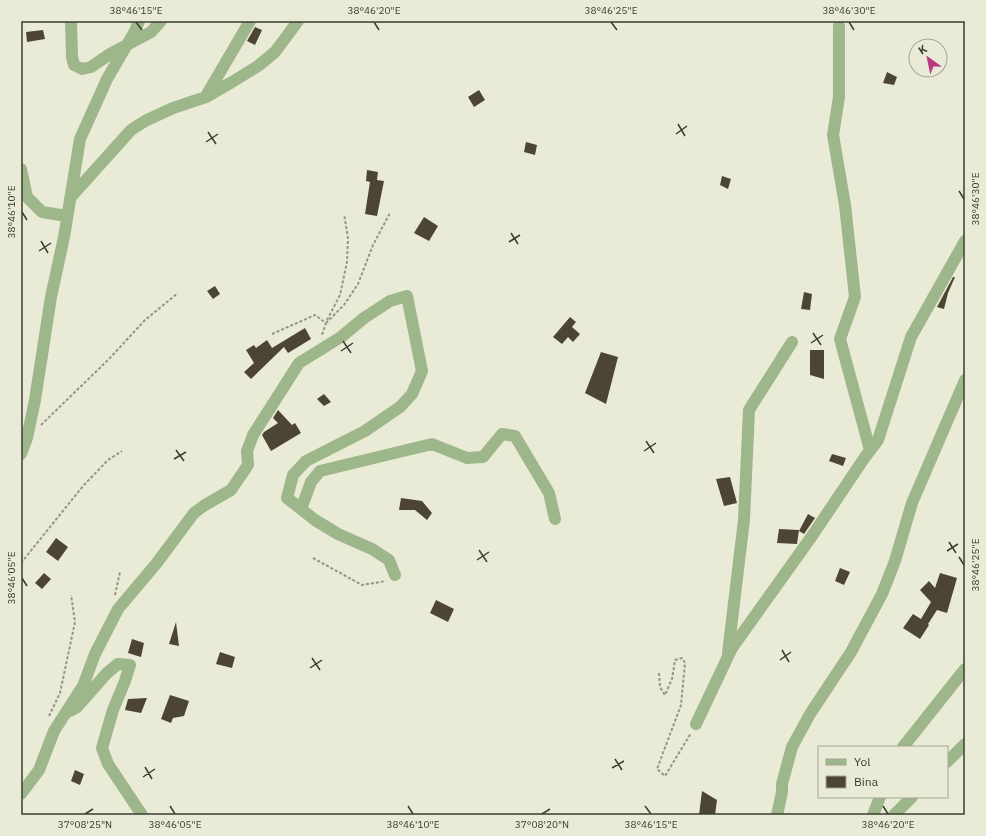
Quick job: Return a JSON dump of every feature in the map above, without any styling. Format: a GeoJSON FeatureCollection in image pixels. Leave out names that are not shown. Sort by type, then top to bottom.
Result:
{"type":"FeatureCollection","features":[{"type":"Feature","properties":{"kind":"street"},"geometry":{"type":"LineString","coordinates":[[71,21],[72,57],[74,65],[82,69],[92,67],[110,54],[151,32],[161,21]]}},
{"type":"Feature","properties":{"kind":"street"},"geometry":{"type":"LineString","coordinates":[[21,453],[27,438],[35,400],[51,297],[64,237],[80,139],[107,79],[136,31],[139,21]]}},
{"type":"Feature","properties":{"kind":"street"},"geometry":{"type":"LineString","coordinates":[[206,97],[250,21]]}},
{"type":"Feature","properties":{"kind":"street"},"geometry":{"type":"LineString","coordinates":[[70,198],[131,130],[145,121],[173,108],[206,97],[251,70],[276,52],[298,21]]}},
{"type":"Feature","properties":{"kind":"street"},"geometry":{"type":"LineString","coordinates":[[839,26],[839,97],[833,135],[845,205],[855,298],[840,339],[870,450]]}},
{"type":"Feature","properties":{"kind":"street"},"geometry":{"type":"LineString","coordinates":[[21,168],[27,197],[42,212],[67,216]]}},
{"type":"Feature","properties":{"kind":"street"},"geometry":{"type":"LineString","coordinates":[[696,724],[732,648],[878,440],[911,337],[965,241]]}},
{"type":"Feature","properties":{"kind":"street"},"geometry":{"type":"LineString","coordinates":[[21,794],[39,770],[54,731],[82,686],[95,654],[118,609],[156,564],[194,513],[231,490],[248,465],[247,451],[253,434],[299,363],[341,337],[364,318],[390,301],[407,296],[422,371],[412,394],[400,407],[365,431],[306,461],[293,475],[288,498],[301,509],[338,534],[372,549],[389,560],[395,575]]}},
{"type":"Feature","properties":{"kind":"street"},"geometry":{"type":"LineString","coordinates":[[727,659],[744,520],[749,410],[792,342]]}},
{"type":"Feature","properties":{"kind":"street"},"geometry":{"type":"LineString","coordinates":[[776,815],[782,792],[782,784],[792,747],[810,714],[851,652],[882,594],[895,561],[912,503],[965,380]]}},
{"type":"Feature","properties":{"kind":"street"},"geometry":{"type":"LineString","coordinates":[[301,509],[311,482],[320,471],[432,444],[468,458],[483,457],[502,434],[515,436],[549,493],[555,519]]}},
{"type":"Feature","properties":{"kind":"street"},"geometry":{"type":"LineString","coordinates":[[65,713],[77,707],[107,673],[118,664],[130,664],[125,681],[113,710],[102,748],[108,764],[142,815]]}},
{"type":"Feature","properties":{"kind":"street"},"geometry":{"type":"LineString","coordinates":[[904,746],[965,669]]}},
{"type":"Feature","properties":{"kind":"street"},"geometry":{"type":"LineString","coordinates":[[948,761],[965,744]]}},
{"type":"Feature","properties":{"kind":"street"},"geometry":{"type":"LineString","coordinates":[[874,815],[880,798]]}},
{"type":"Feature","properties":{"kind":"street"},"geometry":{"type":"LineString","coordinates":[[894,815],[911,798]]}},
{"type":"Feature","properties":{"kind":"path"},"geometry":{"type":"LineString","coordinates":[[326,323],[344,306],[358,284],[373,245],[390,213]]}},
{"type":"Feature","properties":{"kind":"path"},"geometry":{"type":"LineString","coordinates":[[317,352],[326,323],[340,295],[347,262],[348,238],[344,214]]}},
{"type":"Feature","properties":{"kind":"path"},"geometry":{"type":"LineString","coordinates":[[27,438],[109,359],[145,320],[178,293]]}},
{"type":"Feature","properties":{"kind":"path"},"geometry":{"type":"LineString","coordinates":[[272,334],[315,315],[326,323]]}},
{"type":"Feature","properties":{"kind":"path"},"geometry":{"type":"LineString","coordinates":[[21,563],[83,486],[108,460],[122,451]]}},
{"type":"Feature","properties":{"kind":"path"},"geometry":{"type":"LineString","coordinates":[[313,558],[362,585],[384,582],[395,575]]}},
{"type":"Feature","properties":{"kind":"path"},"geometry":{"type":"LineString","coordinates":[[48,718],[60,693],[75,622],[71,595]]}},
{"type":"Feature","properties":{"kind":"path"},"geometry":{"type":"LineString","coordinates":[[659,673],[660,687],[665,695],[672,679],[675,660],[682,658],[685,663],[681,705],[657,769],[665,776],[696,724]]}},
{"type":"Feature","properties":{"kind":"building"},"geometry":{"type":"Polygon","coordinates":[[[255,27],[262,30],[255,45],[247,41],[255,27]]]}},
{"type":"Feature","properties":{"kind":"building"},"geometry":{"type":"Polygon","coordinates":[[[43,30],[45,39],[27,42],[26,32],[43,30]]]}},
{"type":"Feature","properties":{"kind":"building"},"geometry":{"type":"Polygon","coordinates":[[[887,72],[897,77],[894,85],[883,83],[887,72]]]}},
{"type":"Feature","properties":{"kind":"building"},"geometry":{"type":"Polygon","coordinates":[[[479,90],[485,100],[474,107],[468,97],[479,90]]]}},
{"type":"Feature","properties":{"kind":"building"},"geometry":{"type":"Polygon","coordinates":[[[526,142],[537,145],[535,155],[524,152],[526,142]]]}},
{"type":"Feature","properties":{"kind":"building"},"geometry":{"type":"Polygon","coordinates":[[[367,170],[378,172],[377,180],[384,181],[377,216],[365,214],[370,182],[366,181],[367,170]]]}},
{"type":"Feature","properties":{"kind":"building"},"geometry":{"type":"Polygon","coordinates":[[[722,176],[731,179],[728,189],[720,185],[722,176]]]}},
{"type":"Feature","properties":{"kind":"building"},"geometry":{"type":"Polygon","coordinates":[[[424,217],[438,226],[429,241],[414,233],[424,217]]]}},
{"type":"Feature","properties":{"kind":"building"},"geometry":{"type":"Polygon","coordinates":[[[953,277],[955,277],[948,293],[944,309],[937,307],[953,277]]]}},
{"type":"Feature","properties":{"kind":"building"},"geometry":{"type":"Polygon","coordinates":[[[215,286],[220,294],[213,299],[207,291],[215,286]]]}},
{"type":"Feature","properties":{"kind":"building"},"geometry":{"type":"Polygon","coordinates":[[[804,292],[812,294],[810,310],[801,309],[804,292]]]}},
{"type":"Feature","properties":{"kind":"building"},"geometry":{"type":"Polygon","coordinates":[[[570,317],[576,322],[572,327],[580,334],[573,342],[568,337],[562,344],[553,337],[570,317]]]}},
{"type":"Feature","properties":{"kind":"building"},"geometry":{"type":"Polygon","coordinates":[[[305,328],[311,339],[288,353],[284,347],[251,379],[244,372],[254,363],[246,350],[254,345],[256,348],[267,340],[272,348],[305,328]]]}},
{"type":"Feature","properties":{"kind":"building"},"geometry":{"type":"Polygon","coordinates":[[[810,350],[824,350],[824,379],[810,375],[810,350]]]}},
{"type":"Feature","properties":{"kind":"building"},"geometry":{"type":"Polygon","coordinates":[[[601,352],[618,357],[606,404],[585,393],[601,352]]]}},
{"type":"Feature","properties":{"kind":"building"},"geometry":{"type":"Polygon","coordinates":[[[324,394],[331,402],[324,406],[317,399],[324,394]]]}},
{"type":"Feature","properties":{"kind":"building"},"geometry":{"type":"Polygon","coordinates":[[[278,410],[292,425],[295,423],[301,433],[271,451],[262,435],[278,423],[273,418],[278,410]]]}},
{"type":"Feature","properties":{"kind":"building"},"geometry":{"type":"Polygon","coordinates":[[[832,454],[846,458],[843,466],[829,461],[832,454]]]}},
{"type":"Feature","properties":{"kind":"building"},"geometry":{"type":"Polygon","coordinates":[[[730,477],[737,503],[724,506],[716,479],[730,477]]]}},
{"type":"Feature","properties":{"kind":"building"},"geometry":{"type":"Polygon","coordinates":[[[401,498],[422,501],[432,513],[427,520],[415,510],[399,510],[401,498]]]}},
{"type":"Feature","properties":{"kind":"building"},"geometry":{"type":"Polygon","coordinates":[[[808,514],[815,518],[804,534],[799,531],[808,514]]]}},
{"type":"Feature","properties":{"kind":"building"},"geometry":{"type":"Polygon","coordinates":[[[779,529],[799,530],[797,544],[777,543],[779,529]]]}},
{"type":"Feature","properties":{"kind":"building"},"geometry":{"type":"Polygon","coordinates":[[[56,538],[68,547],[58,561],[46,552],[56,538]]]}},
{"type":"Feature","properties":{"kind":"building"},"geometry":{"type":"Polygon","coordinates":[[[840,568],[850,572],[844,585],[835,581],[840,568]]]}},
{"type":"Feature","properties":{"kind":"building"},"geometry":{"type":"Polygon","coordinates":[[[44,573],[51,579],[42,589],[35,583],[44,573]]]}},
{"type":"Feature","properties":{"kind":"building"},"geometry":{"type":"Polygon","coordinates":[[[940,573],[957,578],[947,613],[937,610],[920,639],[903,628],[913,614],[921,619],[931,602],[920,590],[929,581],[935,588],[940,573]]]}},
{"type":"Feature","properties":{"kind":"building"},"geometry":{"type":"Polygon","coordinates":[[[436,600],[454,609],[448,622],[430,613],[436,600]]]}},
{"type":"Feature","properties":{"kind":"building"},"geometry":{"type":"Polygon","coordinates":[[[176,622],[179,646],[169,644],[176,622]]]}},
{"type":"Feature","properties":{"kind":"building"},"geometry":{"type":"Polygon","coordinates":[[[132,639],[144,643],[141,657],[128,653],[132,639]]]}},
{"type":"Feature","properties":{"kind":"building"},"geometry":{"type":"Polygon","coordinates":[[[220,652],[235,657],[232,668],[216,664],[220,652]]]}},
{"type":"Feature","properties":{"kind":"building"},"geometry":{"type":"Polygon","coordinates":[[[170,695],[189,701],[184,716],[173,718],[171,723],[161,719],[170,695]]]}},
{"type":"Feature","properties":{"kind":"building"},"geometry":{"type":"Polygon","coordinates":[[[147,698],[141,713],[125,710],[128,699],[147,698]]]}},
{"type":"Feature","properties":{"kind":"building"},"geometry":{"type":"Polygon","coordinates":[[[75,770],[84,774],[80,785],[71,781],[75,770]]]}},
{"type":"Feature","properties":{"kind":"building"},"geometry":{"type":"Polygon","coordinates":[[[702,791],[717,800],[715,815],[699,815],[702,791]]]}}]}
